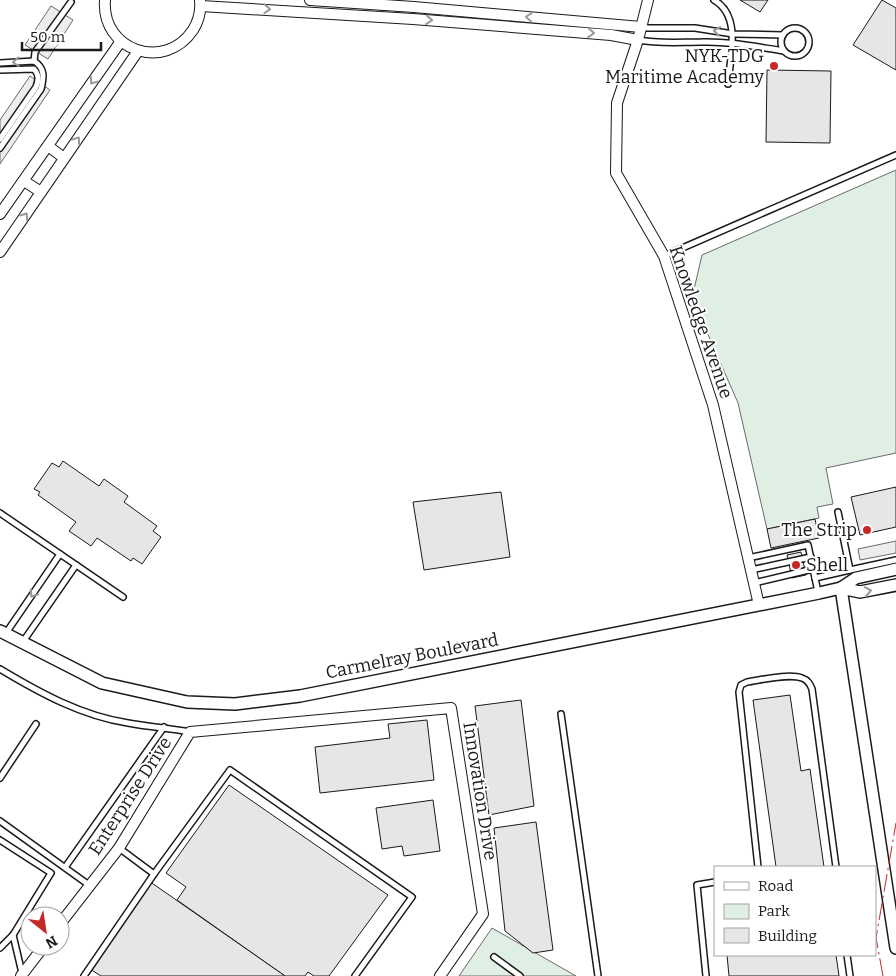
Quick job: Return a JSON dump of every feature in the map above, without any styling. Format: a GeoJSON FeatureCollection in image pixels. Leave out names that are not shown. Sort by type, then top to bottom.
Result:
{"type":"FeatureCollection","features":[{"type":"Feature","properties":{"kind":"street"},"geometry":{"type":"LineString","coordinates":[[105,0],[104,10],[109,27],[121,41],[138,51],[156,53],[173,48],[187,38],[197,24],[200,3],[611,35],[638,40]]}},
{"type":"Feature","properties":{"kind":"street"},"geometry":{"type":"LineString","coordinates":[[310,0],[641,27]]}},
{"type":"Feature","properties":{"kind":"street","name":"Knowledge Avenue"},"geometry":{"type":"LineString","coordinates":[[648,0],[638,40],[617,103],[616,173],[664,256],[714,405],[759,605]]}},
{"type":"Feature","properties":{"kind":"street"},"geometry":{"type":"LineString","coordinates":[[0,214],[121,41]]}},
{"type":"Feature","properties":{"kind":"street"},"geometry":{"type":"LineString","coordinates":[[0,252],[138,51]]}},
{"type":"Feature","properties":{"kind":"street"},"geometry":{"type":"LineString","coordinates":[[48,146],[64,158]]}},
{"type":"Feature","properties":{"kind":"street"},"geometry":{"type":"LineString","coordinates":[[24,181],[41,192]]}},
{"type":"Feature","properties":{"kind":"street","name":"Carmelray Boulevard"},"geometry":{"type":"LineString","coordinates":[[3,632],[102,683],[187,702],[235,704],[300,696],[818,593],[841,588],[856,578],[896,569]]}},
{"type":"Feature","properties":{"kind":"street","name":"Carmelray Boulevard"},"geometry":{"type":"LineString","coordinates":[[841,588],[860,592],[896,585]]}},
{"type":"Feature","properties":{"kind":"street"},"geometry":{"type":"LineString","coordinates":[[841,588],[896,948]]}},
{"type":"Feature","properties":{"kind":"street","name":"Innovation Drive"},"geometry":{"type":"LineString","coordinates":[[190,732],[451,708],[483,914],[440,976]]}},
{"type":"Feature","properties":{"kind":"street","name":"Enterprise Drive"},"geometry":{"type":"LineString","coordinates":[[70,910],[119,848],[190,732]]}},
{"type":"Feature","properties":{"kind":"street"},"geometry":{"type":"LineString","coordinates":[[22,976],[37,956]]}},
{"type":"Feature","properties":{"kind":"lane"},"geometry":{"type":"LineString","coordinates":[[714,0],[722,5],[729,15],[733,34],[728,84]]}},
{"type":"Feature","properties":{"kind":"lane"},"geometry":{"type":"LineString","coordinates":[[34,61],[36,52],[71,2]]}},
{"type":"Feature","properties":{"kind":"lane"},"geometry":{"type":"LineString","coordinates":[[641,27],[695,28],[733,34],[783,35]]}},
{"type":"Feature","properties":{"kind":"lane"},"geometry":{"type":"LineString","coordinates":[[638,40],[672,44],[702,42],[731,44],[784,51],[792,56],[802,55],[808,48],[810,38],[808,34],[800,28],[790,28],[783,35],[781,43],[784,51]]}},
{"type":"Feature","properties":{"kind":"lane"},"geometry":{"type":"LineString","coordinates":[[0,63],[34,61],[42,69],[44,79],[41,89],[0,148]]}},
{"type":"Feature","properties":{"kind":"lane"},"geometry":{"type":"LineString","coordinates":[[0,70],[34,68],[38,73],[39,80],[0,139]]}},
{"type":"Feature","properties":{"kind":"lane"},"geometry":{"type":"LineString","coordinates":[[664,256],[896,155]]}},
{"type":"Feature","properties":{"kind":"lane"},"geometry":{"type":"LineString","coordinates":[[838,512],[850,570]]}},
{"type":"Feature","properties":{"kind":"lane"},"geometry":{"type":"LineString","coordinates":[[0,513],[123,597]]}},
{"type":"Feature","properties":{"kind":"lane"},"geometry":{"type":"LineString","coordinates":[[748,558],[808,545],[818,593]]}},
{"type":"Feature","properties":{"kind":"lane"},"geometry":{"type":"LineString","coordinates":[[3,632],[60,554]]}},
{"type":"Feature","properties":{"kind":"lane"},"geometry":{"type":"LineString","coordinates":[[750,570],[811,557]]}},
{"type":"Feature","properties":{"kind":"lane"},"geometry":{"type":"LineString","coordinates":[[815,578],[896,560]]}},
{"type":"Feature","properties":{"kind":"lane"},"geometry":{"type":"LineString","coordinates":[[22,643],[76,565]]}},
{"type":"Feature","properties":{"kind":"lane"},"geometry":{"type":"LineString","coordinates":[[754,583],[813,569]]}},
{"type":"Feature","properties":{"kind":"lane"},"geometry":{"type":"LineString","coordinates":[[0,669],[56,701],[90,713],[128,723],[190,732]]}},
{"type":"Feature","properties":{"kind":"lane"},"geometry":{"type":"LineString","coordinates":[[758,866],[740,692],[741,685],[747,682],[795,676],[804,678],[809,682],[812,689],[836,866]]}},
{"type":"Feature","properties":{"kind":"lane"},"geometry":{"type":"LineString","coordinates":[[561,714],[598,976]]}},
{"type":"Feature","properties":{"kind":"lane"},"geometry":{"type":"LineString","coordinates":[[0,778],[36,724]]}},
{"type":"Feature","properties":{"kind":"lane"},"geometry":{"type":"LineString","coordinates":[[66,866],[164,727]]}},
{"type":"Feature","properties":{"kind":"lane"},"geometry":{"type":"LineString","coordinates":[[84,976],[154,874],[230,770],[412,897],[355,976]]}},
{"type":"Feature","properties":{"kind":"lane"},"geometry":{"type":"LineString","coordinates":[[0,821],[89,884]]}},
{"type":"Feature","properties":{"kind":"lane"},"geometry":{"type":"LineString","coordinates":[[0,840],[52,873],[13,934],[0,948]]}},
{"type":"Feature","properties":{"kind":"lane"},"geometry":{"type":"LineString","coordinates":[[119,848],[154,874]]}},
{"type":"Feature","properties":{"kind":"lane"},"geometry":{"type":"LineString","coordinates":[[706,976],[697,885],[714,882]]}},
{"type":"Feature","properties":{"kind":"lane"},"geometry":{"type":"LineString","coordinates":[[13,934],[22,976]]}},
{"type":"Feature","properties":{"kind":"lane"},"geometry":{"type":"LineString","coordinates":[[847,956],[850,976]]}},
{"type":"Feature","properties":{"kind":"lane"},"geometry":{"type":"LineString","coordinates":[[494,957],[520,976]]}},
{"type":"Feature","properties":{"kind":"green space"},"geometry":{"type":"Polygon","coordinates":[[[896,170],[896,453],[826,468],[833,504],[817,507],[819,518],[767,529],[738,403],[692,298],[702,255],[896,170]]]}},
{"type":"Feature","properties":{"kind":"green space"},"geometry":{"type":"Polygon","coordinates":[[[492,928],[576,976],[459,976],[492,928]]]}},
{"type":"Feature","properties":{"kind":"shaded area"},"geometry":{"type":"Polygon","coordinates":[[[51,6],[73,20],[48,59],[25,45],[51,6]]]}},
{"type":"Feature","properties":{"kind":"shaded area"},"geometry":{"type":"Polygon","coordinates":[[[30,76],[50,90],[0,164],[0,120],[30,76]]]}},
{"type":"Feature","properties":{"kind":"shaded area"},"geometry":{"type":"Polygon","coordinates":[[[896,541],[896,553],[860,560],[858,549],[896,541]]]}},
{"type":"Feature","properties":{"kind":"building"},"geometry":{"type":"Polygon","coordinates":[[[740,0],[768,0],[760,12],[740,0]]]}},
{"type":"Feature","properties":{"kind":"building"},"geometry":{"type":"Polygon","coordinates":[[[882,0],[896,8],[896,70],[853,45],[882,0]]]}},
{"type":"Feature","properties":{"kind":"building"},"geometry":{"type":"Polygon","coordinates":[[[767,70],[831,71],[830,143],[766,142],[767,70]]]}},
{"type":"Feature","properties":{"kind":"building"},"geometry":{"type":"Polygon","coordinates":[[[63,461],[99,486],[104,479],[128,496],[124,502],[157,526],[153,531],[161,537],[142,564],[133,558],[131,561],[97,538],[91,546],[69,531],[76,522],[38,495],[40,492],[34,489],[52,463],[59,467],[63,461]]]}},
{"type":"Feature","properties":{"kind":"building"},"geometry":{"type":"Polygon","coordinates":[[[896,487],[896,527],[860,535],[851,497],[896,487]]]}},
{"type":"Feature","properties":{"kind":"building"},"geometry":{"type":"Polygon","coordinates":[[[501,492],[510,557],[424,570],[413,502],[501,492]]]}},
{"type":"Feature","properties":{"kind":"building"},"geometry":{"type":"Polygon","coordinates":[[[815,519],[819,538],[771,548],[767,529],[815,519]]]}},
{"type":"Feature","properties":{"kind":"building","name":"Shell"},"geometry":{"type":"Polygon","coordinates":[[[801,552],[806,575],[792,578],[787,555],[801,552]]]}},
{"type":"Feature","properties":{"kind":"building"},"geometry":{"type":"Polygon","coordinates":[[[790,695],[801,771],[810,769],[824,866],[776,866],[753,700],[790,695]]]}},
{"type":"Feature","properties":{"kind":"building"},"geometry":{"type":"Polygon","coordinates":[[[521,700],[534,806],[489,815],[475,706],[521,700]]]}},
{"type":"Feature","properties":{"kind":"building"},"geometry":{"type":"Polygon","coordinates":[[[427,720],[434,780],[320,793],[315,747],[390,738],[388,724],[427,720]]]}},
{"type":"Feature","properties":{"kind":"building"},"geometry":{"type":"Polygon","coordinates":[[[229,785],[388,895],[329,976],[314,976],[308,972],[305,976],[285,976],[177,900],[186,887],[166,873],[229,785]]]}},
{"type":"Feature","properties":{"kind":"building"},"geometry":{"type":"Polygon","coordinates":[[[433,800],[440,851],[404,856],[402,846],[382,849],[376,808],[433,800]]]}},
{"type":"Feature","properties":{"kind":"building"},"geometry":{"type":"Polygon","coordinates":[[[536,822],[553,950],[533,953],[505,931],[494,828],[536,822]]]}},
{"type":"Feature","properties":{"kind":"building"},"geometry":{"type":"Polygon","coordinates":[[[149,881],[285,976],[101,976],[90,969],[149,881]]]}},
{"type":"Feature","properties":{"kind":"building"},"geometry":{"type":"Polygon","coordinates":[[[727,956],[836,956],[839,976],[729,976],[727,956]]]}},
{"type":"Feature","properties":{"kind":"power"},"geometry":{"type":"LineString","coordinates":[[883,976],[876,938],[896,823]]}},
{"type":"Feature","properties":{"kind":"place","name":"NYK-TDG Maritime Academy"},"geometry":{"type":"Point","coordinates":[774,66]}},
{"type":"Feature","properties":{"kind":"place","name":"The Strip"},"geometry":{"type":"Point","coordinates":[867,530]}},
{"type":"Feature","properties":{"kind":"place","name":"Shell"},"geometry":{"type":"Point","coordinates":[796,565]}}]}
